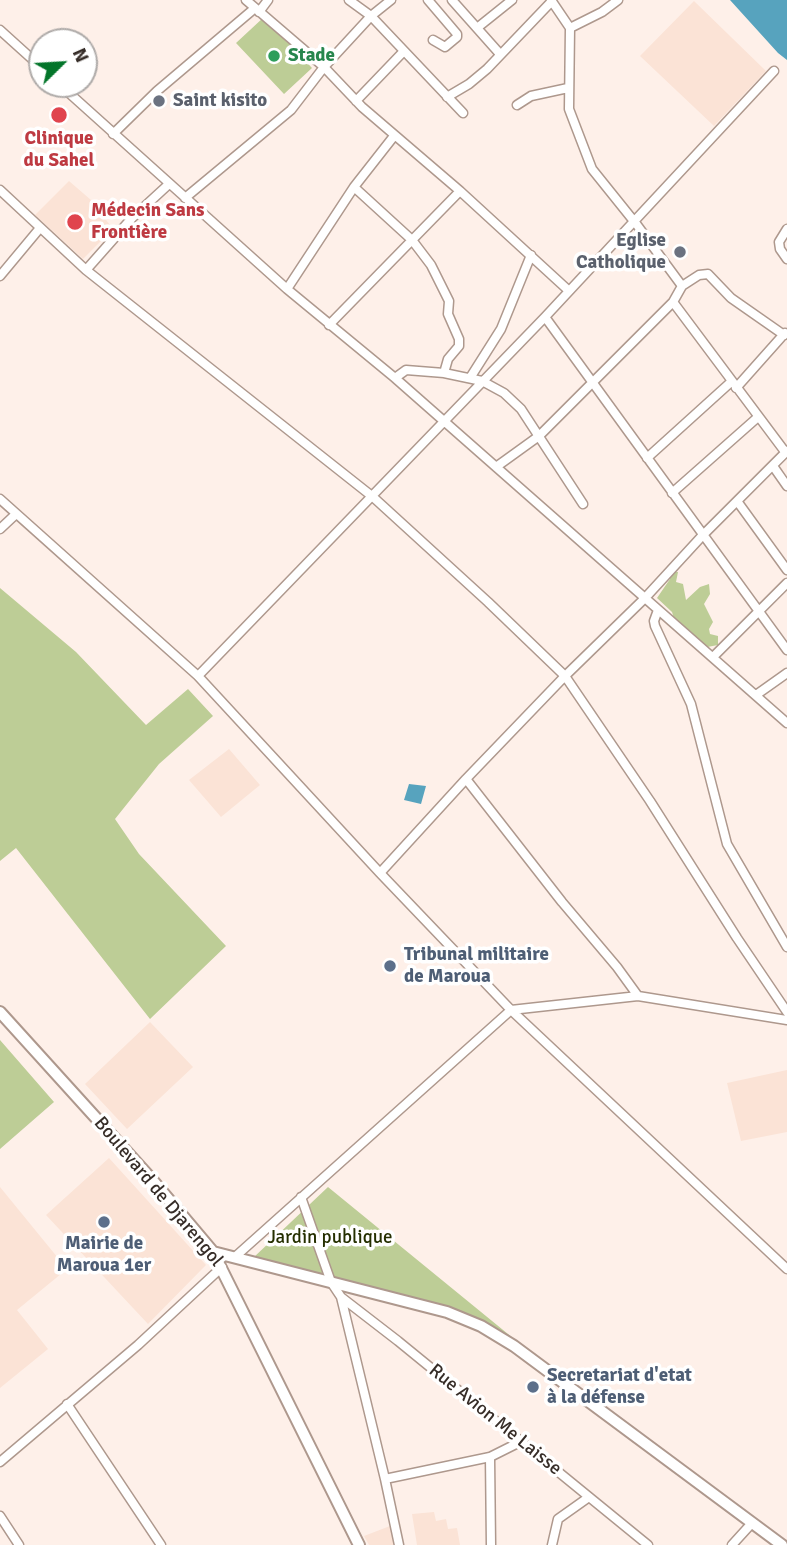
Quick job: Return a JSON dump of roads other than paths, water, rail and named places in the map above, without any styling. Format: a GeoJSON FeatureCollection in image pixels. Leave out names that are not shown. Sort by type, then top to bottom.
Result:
{"type":"FeatureCollection","features":[{"type":"Feature","properties":{"kind":"main road","name":"Boulevard de Djarengol"},"geometry":{"type":"LineString","coordinates":[[0,1012],[154,1182],[213,1252],[359,1545]]}},
{"type":"Feature","properties":{"kind":"main road"},"geometry":{"type":"LineString","coordinates":[[213,1252],[447,1312],[481,1326],[514,1346],[782,1545]]}},
{"type":"Feature","properties":{"kind":"street"},"geometry":{"type":"LineString","coordinates":[[246,0],[324,67],[394,136],[460,191],[568,290]]}},
{"type":"Feature","properties":{"kind":"street"},"geometry":{"type":"LineString","coordinates":[[113,134],[157,92],[268,0]]}},
{"type":"Feature","properties":{"kind":"street"},"geometry":{"type":"LineString","coordinates":[[349,0],[371,16],[463,113]]}},
{"type":"Feature","properties":{"kind":"street"},"geometry":{"type":"LineString","coordinates":[[184,198],[291,110],[324,67],[371,16],[391,0]]}},
{"type":"Feature","properties":{"kind":"street"},"geometry":{"type":"LineString","coordinates":[[428,0],[441,12],[457,34],[457,37],[444,47],[433,40]]}},
{"type":"Feature","properties":{"kind":"street"},"geometry":{"type":"LineString","coordinates":[[452,0],[500,54]]}},
{"type":"Feature","properties":{"kind":"street"},"geometry":{"type":"LineString","coordinates":[[477,28],[512,0]]}},
{"type":"Feature","properties":{"kind":"street"},"geometry":{"type":"LineString","coordinates":[[447,97],[478,76],[525,31],[551,0],[570,27],[569,108],[592,169],[682,286]]}},
{"type":"Feature","properties":{"kind":"street"},"geometry":{"type":"LineString","coordinates":[[570,27],[602,12],[618,0]]}},
{"type":"Feature","properties":{"kind":"street"},"geometry":{"type":"LineString","coordinates":[[0,30],[28,55]]}},
{"type":"Feature","properties":{"kind":"street"},"geometry":{"type":"LineString","coordinates":[[356,101],[404,51]]}},
{"type":"Feature","properties":{"kind":"street"},"geometry":{"type":"LineString","coordinates":[[198,676],[545,317],[774,71]]}},
{"type":"Feature","properties":{"kind":"street"},"geometry":{"type":"LineString","coordinates":[[517,105],[531,96],[568,88]]}},
{"type":"Feature","properties":{"kind":"street"},"geometry":{"type":"LineString","coordinates":[[74,98],[287,289],[395,378],[787,723]]}},
{"type":"Feature","properties":{"kind":"street"},"geometry":{"type":"LineString","coordinates":[[287,289],[354,187],[394,136]]}},
{"type":"Feature","properties":{"kind":"street"},"geometry":{"type":"LineString","coordinates":[[86,270],[132,218],[169,184]]}},
{"type":"Feature","properties":{"kind":"street"},"geometry":{"type":"LineString","coordinates":[[354,187],[412,240],[431,265],[449,301],[449,318],[459,339],[459,346],[448,359],[444,373]]}},
{"type":"Feature","properties":{"kind":"street"},"geometry":{"type":"LineString","coordinates":[[329,325],[460,191]]}},
{"type":"Feature","properties":{"kind":"street"},"geometry":{"type":"LineString","coordinates":[[0,204],[4,194],[86,270],[373,497],[565,676],[787,1012]]}},
{"type":"Feature","properties":{"kind":"street"},"geometry":{"type":"LineString","coordinates":[[0,276],[40,229]]}},
{"type":"Feature","properties":{"kind":"street"},"geometry":{"type":"LineString","coordinates":[[787,229],[779,243],[787,259]]}},
{"type":"Feature","properties":{"kind":"street"},"geometry":{"type":"LineString","coordinates":[[470,377],[501,328],[530,255]]}},
{"type":"Feature","properties":{"kind":"street"},"geometry":{"type":"LineString","coordinates":[[496,467],[540,436],[673,302],[682,286],[699,275],[708,274],[731,298],[785,333],[734,385],[647,458]]}},
{"type":"Feature","properties":{"kind":"street"},"geometry":{"type":"LineString","coordinates":[[380,873],[565,676],[645,598],[786,452],[673,302]]}},
{"type":"Feature","properties":{"kind":"street"},"geometry":{"type":"LineString","coordinates":[[545,317],[787,650]]}},
{"type":"Feature","properties":{"kind":"street"},"geometry":{"type":"LineString","coordinates":[[395,378],[406,370],[444,373],[470,377],[504,393],[521,409],[583,504]]}},
{"type":"Feature","properties":{"kind":"street"},"geometry":{"type":"LineString","coordinates":[[672,493],[758,417]]}},
{"type":"Feature","properties":{"kind":"street"},"geometry":{"type":"LineString","coordinates":[[773,466],[787,486]]}},
{"type":"Feature","properties":{"kind":"street"},"geometry":{"type":"LineString","coordinates":[[0,499],[198,676],[511,1010],[787,1269]]}},
{"type":"Feature","properties":{"kind":"street"},"geometry":{"type":"LineString","coordinates":[[737,502],[787,570]]}},
{"type":"Feature","properties":{"kind":"street"},"geometry":{"type":"LineString","coordinates":[[0,529],[16,514]]}},
{"type":"Feature","properties":{"kind":"street"},"geometry":{"type":"LineString","coordinates":[[713,657],[787,583]]}},
{"type":"Feature","properties":{"kind":"street"},"geometry":{"type":"LineString","coordinates":[[658,610],[655,626],[691,704],[727,844],[787,947]]}},
{"type":"Feature","properties":{"kind":"street"},"geometry":{"type":"LineString","coordinates":[[756,695],[787,673]]}},
{"type":"Feature","properties":{"kind":"street"},"geometry":{"type":"LineString","coordinates":[[466,779],[638,996]]}},
{"type":"Feature","properties":{"kind":"street"},"geometry":{"type":"LineString","coordinates":[[236,1256],[511,1010],[638,996],[787,1020]]}},
{"type":"Feature","properties":{"kind":"street"},"geometry":{"type":"LineString","coordinates":[[301,1197],[331,1282],[341,1297],[399,1545]]}},
{"type":"Feature","properties":{"kind":"street"},"geometry":{"type":"LineString","coordinates":[[0,1462],[138,1345],[222,1267]]}},
{"type":"Feature","properties":{"kind":"street","name":"Rue Avion Me Laisse"},"geometry":{"type":"LineString","coordinates":[[341,1297],[648,1545]]}},
{"type":"Feature","properties":{"kind":"street"},"geometry":{"type":"LineString","coordinates":[[68,1404],[161,1545]]}},
{"type":"Feature","properties":{"kind":"street"},"geometry":{"type":"LineString","coordinates":[[385,1479],[490,1457],[520,1442]]}},
{"type":"Feature","properties":{"kind":"street"},"geometry":{"type":"LineString","coordinates":[[490,1457],[491,1545]]}},
{"type":"Feature","properties":{"kind":"street"},"geometry":{"type":"LineString","coordinates":[[552,1545],[558,1519],[589,1497]]}},
{"type":"Feature","properties":{"kind":"street"},"geometry":{"type":"LineString","coordinates":[[0,1516],[19,1545]]}},
{"type":"Feature","properties":{"kind":"street"},"geometry":{"type":"LineString","coordinates":[[732,1545],[752,1522]]}},
{"type":"Feature","properties":{"kind":"water"},"geometry":{"type":"Polygon","coordinates":[[[730,0],[787,0],[787,60],[778,53],[730,0]]]}},
{"type":"Feature","properties":{"kind":"water"},"geometry":{"type":"Polygon","coordinates":[[[409,784],[426,786],[421,804],[404,800],[409,784]]]}},
{"type":"Feature","properties":{"kind":"place","name":"Stade"},"geometry":{"type":"Point","coordinates":[274,56]}},
{"type":"Feature","properties":{"kind":"place","name":"Saint kisito"},"geometry":{"type":"Point","coordinates":[159,101]}},
{"type":"Feature","properties":{"kind":"place","name":"Clinique du Sahel"},"geometry":{"type":"Point","coordinates":[59,115]}},
{"type":"Feature","properties":{"kind":"place","name":"Médecin Sans Frontière"},"geometry":{"type":"Point","coordinates":[75,222]}},
{"type":"Feature","properties":{"kind":"place","name":"Eglise Catholique"},"geometry":{"type":"Point","coordinates":[680,252]}},
{"type":"Feature","properties":{"kind":"place","name":"Tribunal militaire de Maroua"},"geometry":{"type":"Point","coordinates":[390,966]}},
{"type":"Feature","properties":{"kind":"place","name":"Mairie de Maroua 1er"},"geometry":{"type":"Point","coordinates":[104,1222]}},
{"type":"Feature","properties":{"kind":"place","name":"Secretariat d'etat à la défense"},"geometry":{"type":"Point","coordinates":[533,1387]}},
{"type":"Feature","properties":{"kind":"park label","name":"Jardin publique"},"geometry":{"type":"Point","coordinates":[330,1238]}}]}
